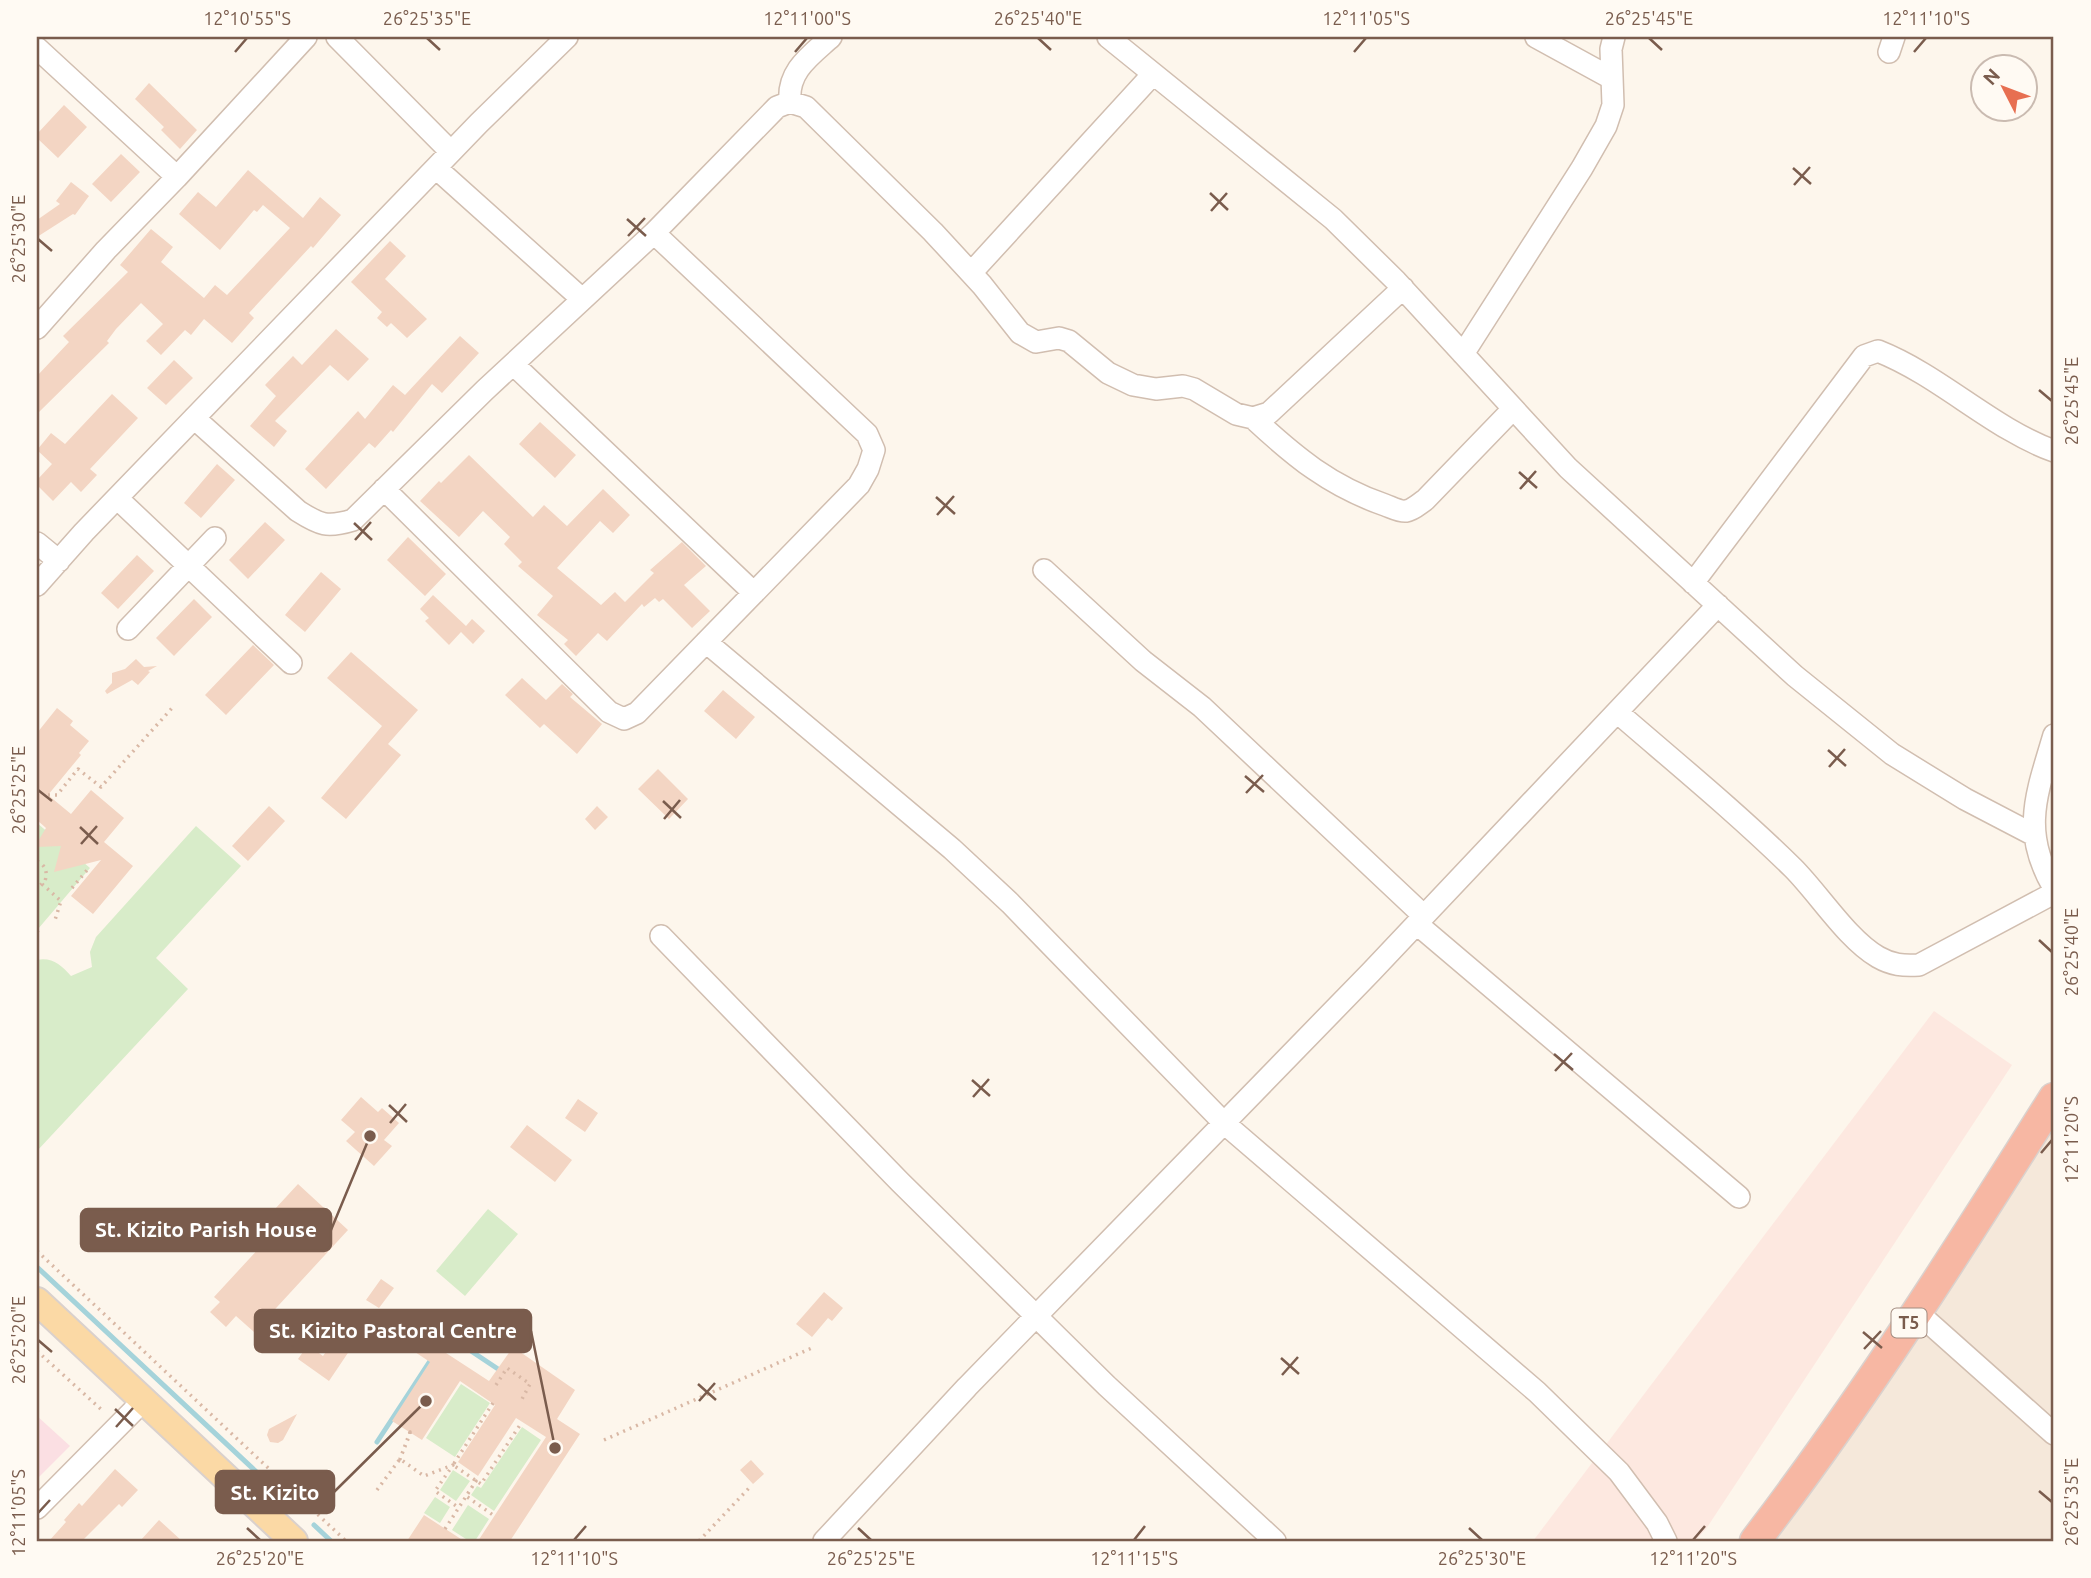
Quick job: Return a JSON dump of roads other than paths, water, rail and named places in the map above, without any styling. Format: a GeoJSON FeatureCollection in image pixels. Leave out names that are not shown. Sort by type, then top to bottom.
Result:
{"type":"FeatureCollection","features":[{"type":"Feature","properties":{"kind":"highway","name":"T5"},"geometry":{"type":"LineString","coordinates":[[1755,1541],[1917,1312],[2054,1098]]}},
{"type":"Feature","properties":{"kind":"main road"},"geometry":{"type":"LineString","coordinates":[[37,1301],[294,1541]]}},
{"type":"Feature","properties":{"kind":"street"},"geometry":{"type":"LineString","coordinates":[[37,328],[106,250],[306,37]]}},
{"type":"Feature","properties":{"kind":"street"},"geometry":{"type":"LineString","coordinates":[[337,37],[452,152]]}},
{"type":"Feature","properties":{"kind":"street"},"geometry":{"type":"LineString","coordinates":[[37,585],[194,418],[567,37]]}},
{"type":"Feature","properties":{"kind":"street"},"geometry":{"type":"LineString","coordinates":[[790,102],[789,87],[794,74],[806,59],[831,37]]}},
{"type":"Feature","properties":{"kind":"street"},"geometry":{"type":"LineString","coordinates":[[1108,37],[1333,219],[1403,288],[1568,468],[1815,692],[1892,754],[1965,799],[2034,835]]}},
{"type":"Feature","properties":{"kind":"street"},"geometry":{"type":"LineString","coordinates":[[1536,37],[1611,78]]}},
{"type":"Feature","properties":{"kind":"street"},"geometry":{"type":"LineString","coordinates":[[1463,354],[1606,126],[1614,105],[1611,49],[1614,37]]}},
{"type":"Feature","properties":{"kind":"street"},"geometry":{"type":"LineString","coordinates":[[37,48],[177,177]]}},
{"type":"Feature","properties":{"kind":"street"},"geometry":{"type":"LineString","coordinates":[[971,273],[1153,74]]}},
{"type":"Feature","properties":{"kind":"street"},"geometry":{"type":"LineString","coordinates":[[194,418],[298,512],[317,523],[334,526],[353,520],[513,364],[654,233],[777,107],[790,102],[806,107],[933,232],[1020,333],[1036,342],[1059,338],[1069,341],[1108,373],[1133,385],[1156,389],[1183,386],[1194,389],[1236,414],[1253,418],[1269,414],[1403,288]]}},
{"type":"Feature","properties":{"kind":"street"},"geometry":{"type":"LineString","coordinates":[[436,168],[582,299]]}},
{"type":"Feature","properties":{"kind":"street"},"geometry":{"type":"LineString","coordinates":[[384,489],[609,712],[624,719],[637,713],[859,485],[874,450],[867,433],[654,233]]}},
{"type":"Feature","properties":{"kind":"street"},"geometry":{"type":"LineString","coordinates":[[1693,583],[1864,356],[1878,351],[1893,357],[2012,430],[2054,451]]}},
{"type":"Feature","properties":{"kind":"street"},"geometry":{"type":"LineString","coordinates":[[513,364],[754,593]]}},
{"type":"Feature","properties":{"kind":"street"},"geometry":{"type":"LineString","coordinates":[[1253,418],[1286,449],[1324,478],[1404,512],[1425,500],[1513,409]]}},
{"type":"Feature","properties":{"kind":"street"},"geometry":{"type":"LineString","coordinates":[[117,498],[291,663]]}},
{"type":"Feature","properties":{"kind":"street"},"geometry":{"type":"LineString","coordinates":[[128,629],[215,538]]}},
{"type":"Feature","properties":{"kind":"street"},"geometry":{"type":"LineString","coordinates":[[37,543],[59,561]]}},
{"type":"Feature","properties":{"kind":"street"},"geometry":{"type":"LineString","coordinates":[[1044,570],[1143,661],[1202,708],[1420,920],[1739,1197]]}},
{"type":"Feature","properties":{"kind":"street"},"geometry":{"type":"LineString","coordinates":[[824,1541],[967,1387],[1420,920],[1718,606]]}},
{"type":"Feature","properties":{"kind":"street"},"geometry":{"type":"LineString","coordinates":[[706,642],[952,849],[1010,903],[1224,1123],[1537,1392],[1619,1472],[1667,1541]]}},
{"type":"Feature","properties":{"kind":"street"},"geometry":{"type":"LineString","coordinates":[[1617,712],[1760,835],[1809,884],[1855,939],[1877,957],[1900,967],[1919,965],[2054,893]]}},
{"type":"Feature","properties":{"kind":"street"},"geometry":{"type":"LineString","coordinates":[[2054,735],[2035,802],[2034,835],[2047,876],[2054,888]]}},
{"type":"Feature","properties":{"kind":"street"},"geometry":{"type":"LineString","coordinates":[[661,936],[900,1182],[1107,1386],[1275,1541]]}},
{"type":"Feature","properties":{"kind":"street"},"geometry":{"type":"LineString","coordinates":[[1917,1312],[2054,1434]]}},
{"type":"Feature","properties":{"kind":"street"},"geometry":{"type":"LineString","coordinates":[[37,1508],[144,1401]]}},
{"type":"Feature","properties":{"kind":"waterway"},"geometry":{"type":"LineString","coordinates":[[37,1267],[294,1507]]}},
{"type":"Feature","properties":{"kind":"waterway"},"geometry":{"type":"LineString","coordinates":[[377,1442],[447,1335],[501,1371]]}},
{"type":"Feature","properties":{"kind":"waterway"},"geometry":{"type":"LineString","coordinates":[[314,1525],[331,1541]]}},
{"type":"Feature","properties":{"kind":"place","name":"St. Kizito Parish House"},"geometry":{"type":"Point","coordinates":[370,1136]}},
{"type":"Feature","properties":{"kind":"place","name":"St. Kizito"},"geometry":{"type":"Point","coordinates":[426,1401]}},
{"type":"Feature","properties":{"kind":"place","name":"St. Kizito Pastoral Centre"},"geometry":{"type":"Point","coordinates":[555,1448]}}]}
